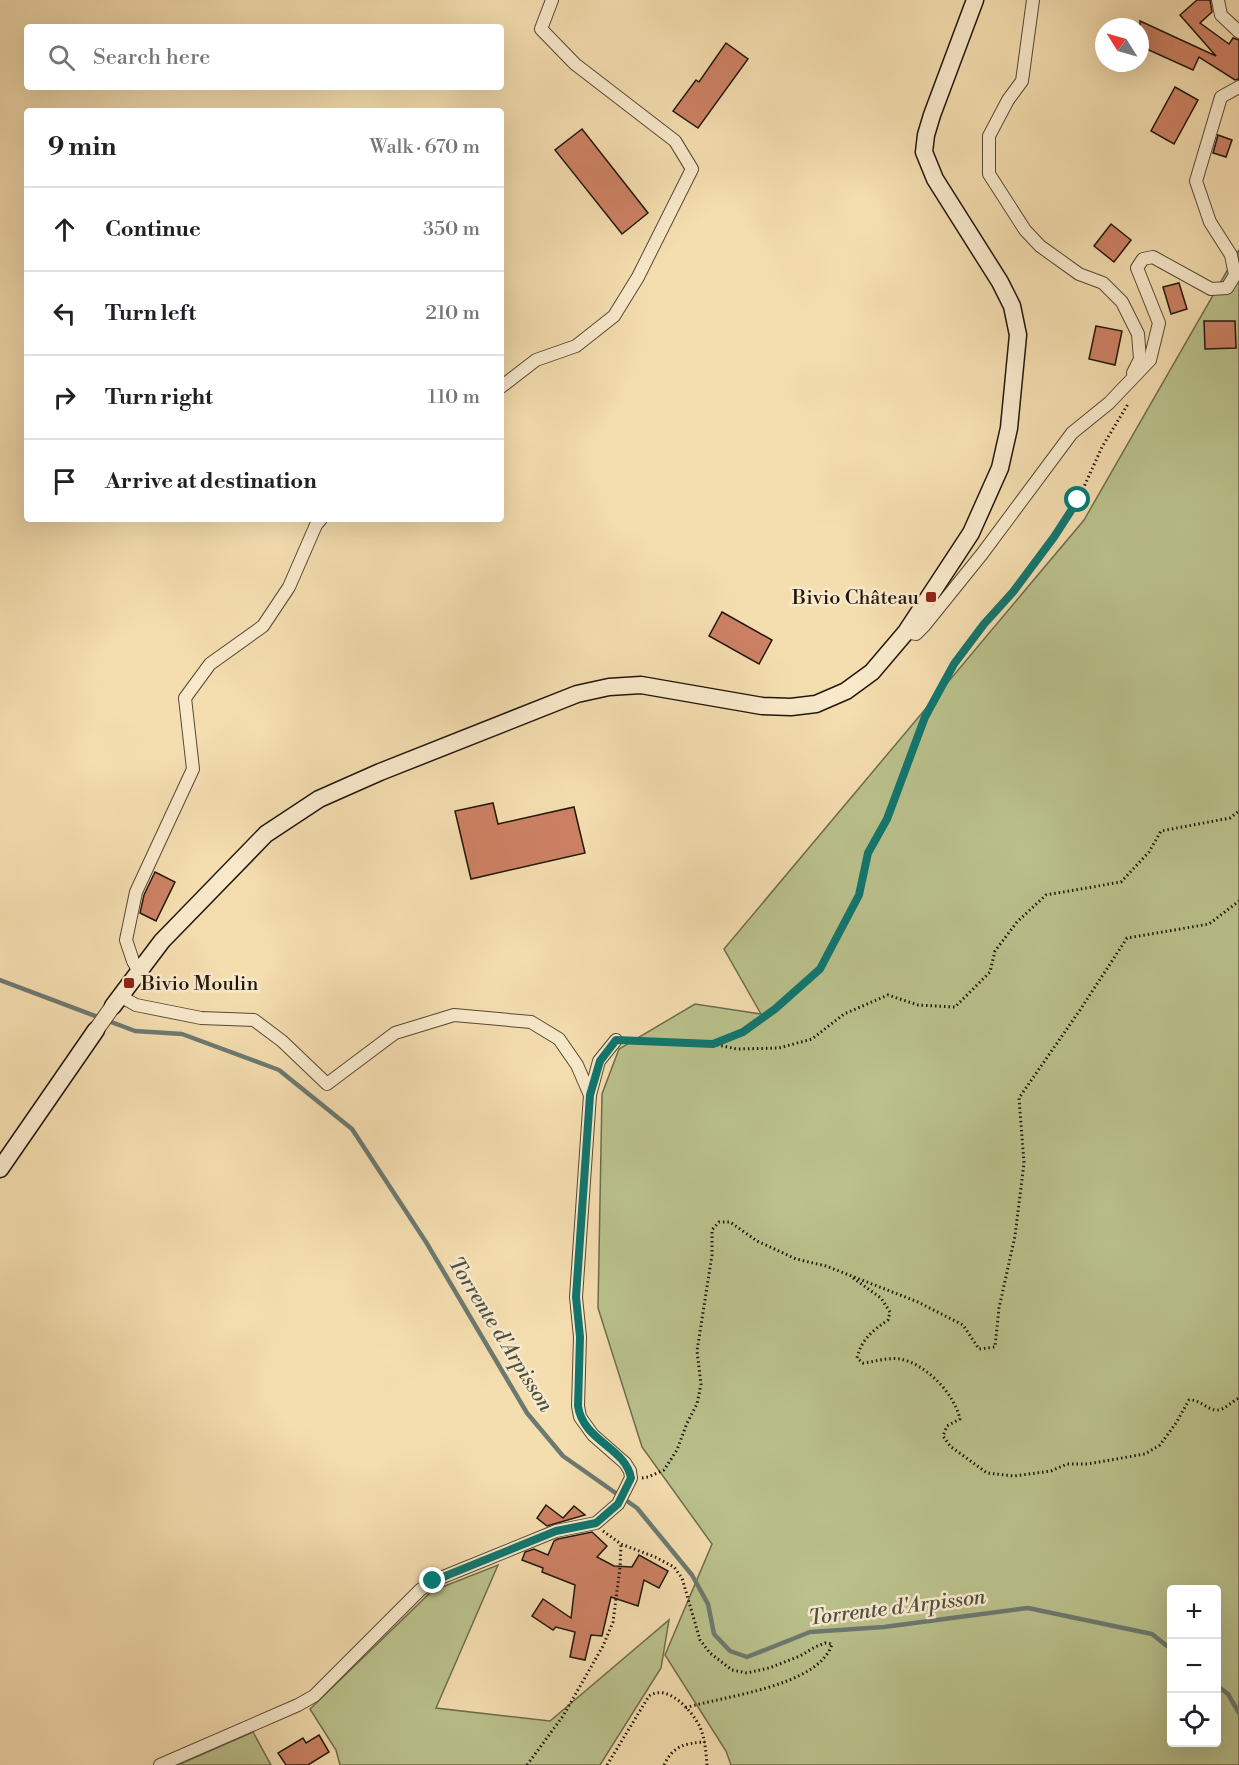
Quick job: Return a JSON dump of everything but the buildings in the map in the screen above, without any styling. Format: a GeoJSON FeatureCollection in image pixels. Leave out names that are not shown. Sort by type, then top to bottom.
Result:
{"type":"FeatureCollection","features":[{"type":"Feature","properties":{"kind":"main road"},"geometry":{"type":"LineString","coordinates":[[117,1001],[138,970],[162,941],[266,834],[319,799],[380,772],[577,694],[609,687],[641,685],[762,706],[791,707],[816,704],[846,691],[872,672],[906,632],[971,533],[1000,468],[1009,428],[1018,335],[1012,306],[1000,282],[935,179],[924,152],[932,115],[975,0]]}},
{"type":"Feature","properties":{"kind":"main road"},"geometry":{"type":"LineString","coordinates":[[0,1169],[96,1030]]}},
{"type":"Feature","properties":{"kind":"street"},"geometry":{"type":"LineString","coordinates":[[504,385],[536,360],[576,346],[614,316],[638,277],[692,169],[675,141],[575,64],[541,29],[552,0]]}},
{"type":"Feature","properties":{"kind":"street"},"geometry":{"type":"LineString","coordinates":[[1033,0],[1022,81],[1008,100],[989,136],[988,174],[1025,230],[1040,246],[1079,274],[1103,283],[1122,302],[1138,334],[1140,359],[1129,382]]}},
{"type":"Feature","properties":{"kind":"street"},"geometry":{"type":"LineString","coordinates":[[1218,0],[1221,15],[1239,32]]}},
{"type":"Feature","properties":{"kind":"street"},"geometry":{"type":"LineString","coordinates":[[906,632],[916,634],[924,626],[982,554],[1072,433],[1109,403],[1150,360],[1159,323],[1137,268],[1143,259],[1153,257],[1211,289],[1227,288],[1235,275],[1231,255],[1210,222],[1196,181],[1221,97],[1239,87]]}},
{"type":"Feature","properties":{"kind":"street"},"geometry":{"type":"LineString","coordinates":[[138,970],[126,940],[136,892],[193,769],[185,698],[210,664],[263,626],[289,587],[318,522]]}},
{"type":"Feature","properties":{"kind":"street"},"geometry":{"type":"LineString","coordinates":[[96,1030],[117,1001],[201,1018],[254,1020],[282,1041],[327,1084],[395,1033],[454,1015],[531,1022],[559,1039],[577,1065],[590,1095]]}},
{"type":"Feature","properties":{"kind":"street"},"geometry":{"type":"LineString","coordinates":[[160,1765],[298,1706],[314,1696],[420,1590],[433,1581],[556,1531],[596,1523],[618,1504],[629,1483],[625,1463],[592,1435],[580,1417],[578,1406],[580,1337],[576,1297],[590,1095],[600,1061],[616,1040]]}},
{"type":"Feature","properties":{"kind":"path"},"geometry":{"type":"LineString","coordinates":[[713,1044],[743,1032],[775,1009],[820,969],[859,895],[868,853],[887,819],[925,717],[954,664],[984,624],[1013,592],[1078,500],[1102,447],[1132,397],[1129,382]]}},
{"type":"Feature","properties":{"kind":"path"},"geometry":{"type":"LineString","coordinates":[[616,1040],[713,1044],[737,1049],[779,1048],[812,1039],[844,1014],[888,995],[918,1005],[955,1007],[990,972],[995,951],[1017,922],[1046,895],[1121,882],[1149,852],[1161,831],[1230,818],[1239,811]]}},
{"type":"Feature","properties":{"kind":"path"},"geometry":{"type":"LineString","coordinates":[[629,1483],[664,1470],[677,1450],[697,1404],[701,1384],[697,1351],[712,1255],[712,1230],[720,1222],[730,1222],[758,1241],[796,1259],[826,1266],[918,1302],[963,1325],[979,1349],[995,1347],[999,1308],[1015,1236],[1024,1163],[1019,1098],[1127,938],[1209,924],[1239,901]]}},
{"type":"Feature","properties":{"kind":"path"},"geometry":{"type":"LineString","coordinates":[[850,1276],[881,1298],[890,1312],[888,1320],[870,1333],[863,1342],[857,1358],[863,1363],[898,1359],[920,1367],[938,1382],[955,1404],[960,1419],[946,1426],[943,1436],[950,1446],[987,1473],[1014,1476],[1051,1471],[1067,1464],[1087,1464],[1145,1454],[1160,1445],[1189,1400],[1202,1402],[1213,1410],[1221,1409],[1239,1398]]}},
{"type":"Feature","properties":{"kind":"path"},"geometry":{"type":"LineString","coordinates":[[596,1523],[602,1531],[621,1544],[655,1557],[674,1568],[682,1578],[700,1640],[710,1653],[732,1670],[747,1673],[769,1668],[825,1643],[832,1644],[829,1653],[812,1669],[792,1679],[735,1698],[708,1701],[685,1708]]}},
{"type":"Feature","properties":{"kind":"path"},"geometry":{"type":"LineString","coordinates":[[526,1765],[563,1716],[613,1623],[621,1544]]}},
{"type":"Feature","properties":{"kind":"path"},"geometry":{"type":"LineString","coordinates":[[607,1765],[649,1695],[656,1691],[664,1692],[691,1714],[705,1742],[707,1765]]}},
{"type":"Feature","properties":{"kind":"path"},"geometry":{"type":"LineString","coordinates":[[664,1765],[670,1753],[678,1746],[705,1742]]}},
{"type":"Feature","properties":{"kind":"green space"},"geometry":{"type":"Polygon","coordinates":[[[1239,250],[1239,1765],[731,1765],[726,1751],[665,1655],[712,1544],[642,1447],[598,1308],[602,1094],[619,1049],[695,1004],[761,1014],[724,949],[1084,520],[1239,250]]]}},
{"type":"Feature","properties":{"kind":"green space"},"geometry":{"type":"Polygon","coordinates":[[[498,1565],[436,1708],[550,1721],[669,1620],[661,1668],[600,1765],[340,1765],[336,1750],[310,1709],[432,1591],[498,1565]]]}},
{"type":"Feature","properties":{"kind":"green space"},"geometry":{"type":"Polygon","coordinates":[[[253,1732],[271,1765],[178,1765],[253,1732]]]}},
{"type":"Feature","properties":{"kind":"waterway","name":"Torrente d'Arpisson"},"geometry":{"type":"LineString","coordinates":[[0,980],[135,1031],[182,1034],[279,1070],[352,1129],[426,1242],[527,1413],[563,1456],[637,1508],[692,1575],[708,1604],[714,1634],[730,1651],[747,1657],[810,1632],[884,1627],[1028,1608],[1152,1634],[1167,1646]]}},
{"type":"Feature","properties":{"kind":"waterway","name":"Torrente d'Arpisson"},"geometry":{"type":"LineString","coordinates":[[1221,1689],[1228,1694],[1239,1713]]}},
{"type":"Feature","properties":{"kind":"place","name":"Bivio Château"},"geometry":{"type":"Point","coordinates":[931,597]}},
{"type":"Feature","properties":{"kind":"place","name":"Bivio Moulin"},"geometry":{"type":"Point","coordinates":[129,983]}},
{"type":"Feature","properties":{"kind":"route"},"geometry":{"type":"LineString","coordinates":[[433,1581],[556,1531],[596,1523],[618,1504],[631,1478],[625,1463],[592,1435],[580,1417],[578,1406],[580,1337],[576,1297],[590,1095],[600,1061],[616,1040],[713,1044],[743,1032],[775,1009],[820,969],[859,895],[868,853],[887,819],[925,717],[954,664],[984,624],[1013,592],[1078,500]]}}]}
